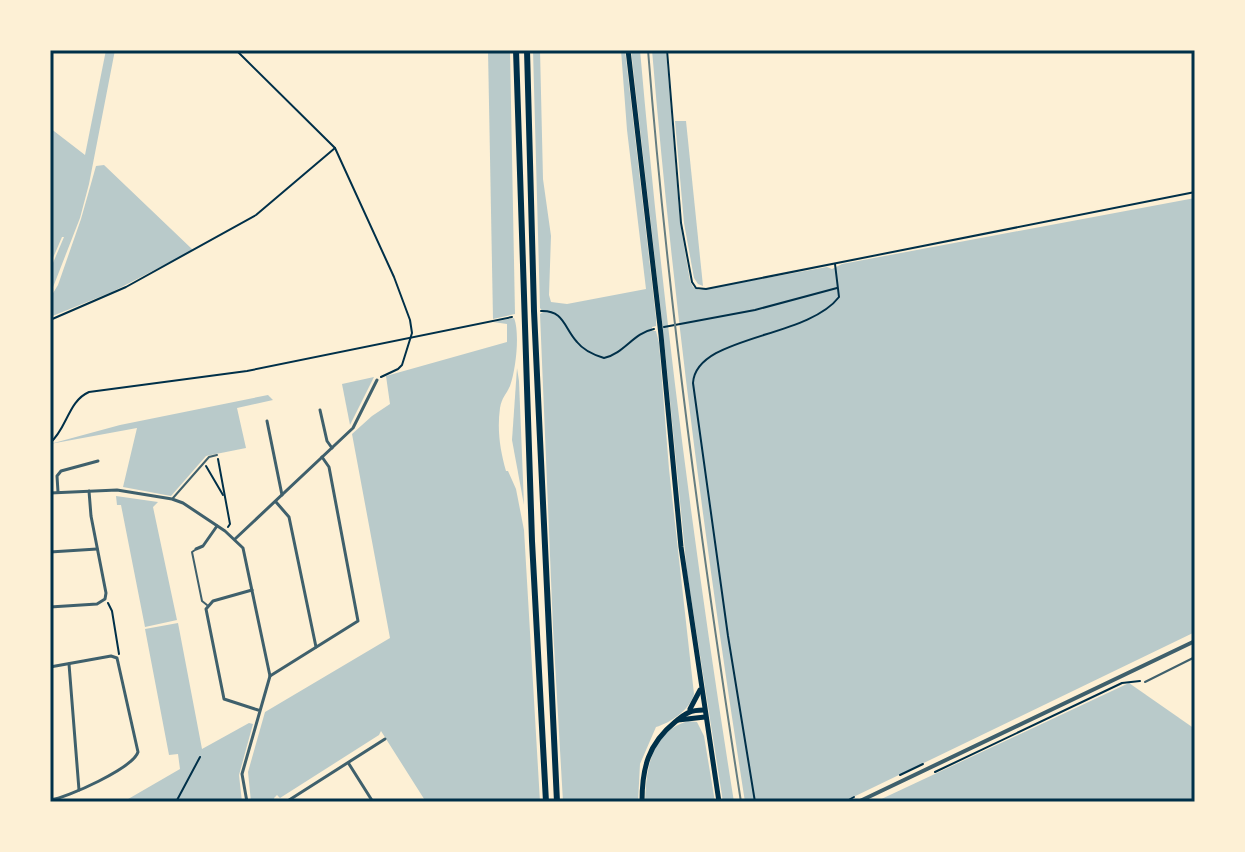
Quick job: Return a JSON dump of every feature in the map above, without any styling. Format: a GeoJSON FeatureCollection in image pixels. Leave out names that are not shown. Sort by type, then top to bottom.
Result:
{"type":"FeatureCollection","features":[{"type":"Feature","properties":{"kind":"highway"},"geometry":{"type":"LineString","coordinates":[[516,50],[523,315],[546,802]]}},
{"type":"Feature","properties":{"kind":"highway"},"geometry":{"type":"LineString","coordinates":[[527,50],[557,802]]}},
{"type":"Feature","properties":{"kind":"main road"},"geometry":{"type":"LineString","coordinates":[[628,50],[661,335],[677,511],[719,802]]}},
{"type":"Feature","properties":{"kind":"main road"},"geometry":{"type":"LineString","coordinates":[[642,802],[642,780],[648,755],[658,737],[690,710],[701,689]]}},
{"type":"Feature","properties":{"kind":"main road"},"geometry":{"type":"LineString","coordinates":[[690,710],[705,714]]}},
{"type":"Feature","properties":{"kind":"main road"},"geometry":{"type":"LineString","coordinates":[[677,721],[705,714]]}},
{"type":"Feature","properties":{"kind":"street"},"geometry":{"type":"LineString","coordinates":[[235,539],[353,428],[377,380]]}},
{"type":"Feature","properties":{"kind":"street"},"geometry":{"type":"LineString","coordinates":[[320,410],[327,441],[332,448]]}},
{"type":"Feature","properties":{"kind":"street"},"geometry":{"type":"LineString","coordinates":[[267,421],[282,495]]}},
{"type":"Feature","properties":{"kind":"street"},"geometry":{"type":"LineString","coordinates":[[270,676],[358,621],[329,467],[322,457]]}},
{"type":"Feature","properties":{"kind":"street"},"geometry":{"type":"LineString","coordinates":[[58,492],[57,476],[61,471],[98,461]]}},
{"type":"Feature","properties":{"kind":"street"},"geometry":{"type":"LineString","coordinates":[[50,493],[117,490],[172,499],[225,531],[243,548],[270,676],[242,774],[247,802]]}},
{"type":"Feature","properties":{"kind":"street"},"geometry":{"type":"LineString","coordinates":[[50,607],[97,604],[105,599],[89,491]]}},
{"type":"Feature","properties":{"kind":"street"},"geometry":{"type":"LineString","coordinates":[[276,502],[289,517],[316,647]]}},
{"type":"Feature","properties":{"kind":"street"},"geometry":{"type":"LineString","coordinates":[[196,549],[203,546],[217,526]]}},
{"type":"Feature","properties":{"kind":"street"},"geometry":{"type":"LineString","coordinates":[[50,552],[97,549]]}},
{"type":"Feature","properties":{"kind":"street"},"geometry":{"type":"LineString","coordinates":[[252,590],[207,605],[207,616],[224,699],[260,711]]}},
{"type":"Feature","properties":{"kind":"street"},"geometry":{"type":"LineString","coordinates":[[858,802],[1195,641]]}},
{"type":"Feature","properties":{"kind":"street"},"geometry":{"type":"LineString","coordinates":[[50,667],[111,656],[117,658],[138,752],[133,761],[67,796],[50,800]]}},
{"type":"Feature","properties":{"kind":"street"},"geometry":{"type":"LineString","coordinates":[[69,664],[79,790]]}},
{"type":"Feature","properties":{"kind":"street"},"geometry":{"type":"LineString","coordinates":[[286,802],[385,739]]}},
{"type":"Feature","properties":{"kind":"street"},"geometry":{"type":"LineString","coordinates":[[348,763],[373,802]]}},
{"type":"Feature","properties":{"kind":"street"},"geometry":{"type":"LineString","coordinates":[[295,797],[298,802]]}},
{"type":"Feature","properties":{"kind":"lane"},"geometry":{"type":"LineString","coordinates":[[172,499],[209,457],[217,455]]}},
{"type":"Feature","properties":{"kind":"lane"},"geometry":{"type":"LineString","coordinates":[[196,549],[192,552],[202,601],[207,605]]}},
{"type":"Feature","properties":{"kind":"lane"},"geometry":{"type":"LineString","coordinates":[[1145,682],[1195,657]]}},
{"type":"Feature","properties":{"kind":"path"},"geometry":{"type":"LineString","coordinates":[[236,50],[335,148],[394,277],[410,320],[411,338],[402,365],[377,380]]}},
{"type":"Feature","properties":{"kind":"path"},"geometry":{"type":"LineString","coordinates":[[667,50],[681,223],[694,286],[706,289],[1195,192]]}},
{"type":"Feature","properties":{"kind":"path"},"geometry":{"type":"LineString","coordinates":[[50,320],[126,287],[256,215],[335,148]]}},
{"type":"Feature","properties":{"kind":"path"},"geometry":{"type":"LineString","coordinates":[[755,802],[728,636],[694,372],[705,359],[717,352],[787,329],[815,317],[837,301],[835,262]]}},
{"type":"Feature","properties":{"kind":"path"},"geometry":{"type":"LineString","coordinates":[[536,312],[556,312],[582,348],[604,358],[620,352],[644,331],[755,310],[838,288]]}},
{"type":"Feature","properties":{"kind":"path"},"geometry":{"type":"LineString","coordinates":[[50,443],[79,397],[89,392],[247,371],[512,317]]}},
{"type":"Feature","properties":{"kind":"path"},"geometry":{"type":"LineString","coordinates":[[217,455],[230,524],[225,531]]}},
{"type":"Feature","properties":{"kind":"path"},"geometry":{"type":"LineString","coordinates":[[204,462],[225,500]]}},
{"type":"Feature","properties":{"kind":"path"},"geometry":{"type":"LineString","coordinates":[[105,599],[112,611],[117,634],[120,651],[117,658]]}},
{"type":"Feature","properties":{"kind":"path"},"geometry":{"type":"LineString","coordinates":[[929,775],[1122,683],[1145,682]]}},
{"type":"Feature","properties":{"kind":"path"},"geometry":{"type":"LineString","coordinates":[[176,802],[200,757]]}},
{"type":"Feature","properties":{"kind":"shaded area"},"geometry":{"type":"Polygon","coordinates":[[[106,50],[115,50],[89,184],[80,218],[50,295],[50,270],[64,237],[53,258],[50,255],[50,128],[85,155],[106,50]]]}},
{"type":"Feature","properties":{"kind":"shaded area"},"geometry":{"type":"Polygon","coordinates":[[[488,50],[510,50],[515,314],[493,319],[488,50]]]}},
{"type":"Feature","properties":{"kind":"shaded area"},"geometry":{"type":"Polygon","coordinates":[[[533,50],[540,50],[543,179],[551,236],[549,295],[551,302],[567,304],[646,289],[627,130],[621,50],[625,50],[656,318],[652,331],[656,331],[659,343],[669,469],[694,694],[679,715],[656,727],[640,764],[638,802],[563,802],[540,314],[543,312],[540,308],[533,50]]]}},
{"type":"Feature","properties":{"kind":"shaded area"},"geometry":{"type":"Polygon","coordinates":[[[631,50],[640,50],[680,427],[734,802],[723,802],[687,572],[631,50]]]}},
{"type":"Feature","properties":{"kind":"shaded area"},"geometry":{"type":"Polygon","coordinates":[[[652,50],[666,50],[680,222],[690,281],[699,290],[827,267],[832,269],[842,264],[1195,198],[1195,632],[843,802],[745,802],[692,427],[652,50]]]}},
{"type":"Feature","properties":{"kind":"shaded area"},"geometry":{"type":"Polygon","coordinates":[[[675,121],[686,121],[703,286],[694,278],[684,223],[675,121]]]}},
{"type":"Feature","properties":{"kind":"shaded area"},"geometry":{"type":"Polygon","coordinates":[[[104,165],[193,250],[112,292],[50,317],[50,298],[58,285],[81,219],[96,166],[104,165]]]}},
{"type":"Feature","properties":{"kind":"shaded area"},"geometry":{"type":"Polygon","coordinates":[[[514,318],[517,333],[515,361],[510,386],[501,404],[499,432],[506,471],[516,489],[524,530],[540,802],[426,802],[381,731],[280,798],[277,795],[275,802],[251,802],[248,772],[265,712],[390,638],[352,434],[390,404],[386,376],[507,342],[507,324],[493,322],[514,318]]]}},
{"type":"Feature","properties":{"kind":"shaded area"},"geometry":{"type":"Polygon","coordinates":[[[517,368],[519,381],[524,505],[512,440],[517,368]]]}},
{"type":"Feature","properties":{"kind":"shaded area"},"geometry":{"type":"Polygon","coordinates":[[[374,377],[350,425],[342,384],[374,377]]]}},
{"type":"Feature","properties":{"kind":"shaded area"},"geometry":{"type":"Polygon","coordinates":[[[268,395],[273,400],[237,408],[246,448],[206,456],[171,496],[123,487],[137,428],[50,444],[120,425],[268,395]]]}},
{"type":"Feature","properties":{"kind":"shaded area"},"geometry":{"type":"Polygon","coordinates":[[[116,496],[158,502],[153,507],[177,620],[145,627],[121,505],[117,505],[116,496]]]}},
{"type":"Feature","properties":{"kind":"shaded area"},"geometry":{"type":"Polygon","coordinates":[[[178,623],[202,749],[249,723],[253,724],[239,775],[242,802],[123,802],[180,769],[178,754],[169,755],[145,629],[178,623]]]}},
{"type":"Feature","properties":{"kind":"shaded area"},"geometry":{"type":"Polygon","coordinates":[[[1129,683],[1195,729],[1195,802],[875,802],[1129,683]]]}},
{"type":"Feature","properties":{"kind":"shaded area"},"geometry":{"type":"Polygon","coordinates":[[[688,721],[697,722],[704,736],[715,802],[645,802],[649,765],[658,743],[676,726],[688,721]]]}},
{"type":"Feature","properties":{"kind":"railway"},"geometry":{"type":"LineString","coordinates":[[648,50],[665,239],[687,427],[741,802]]}}]}
